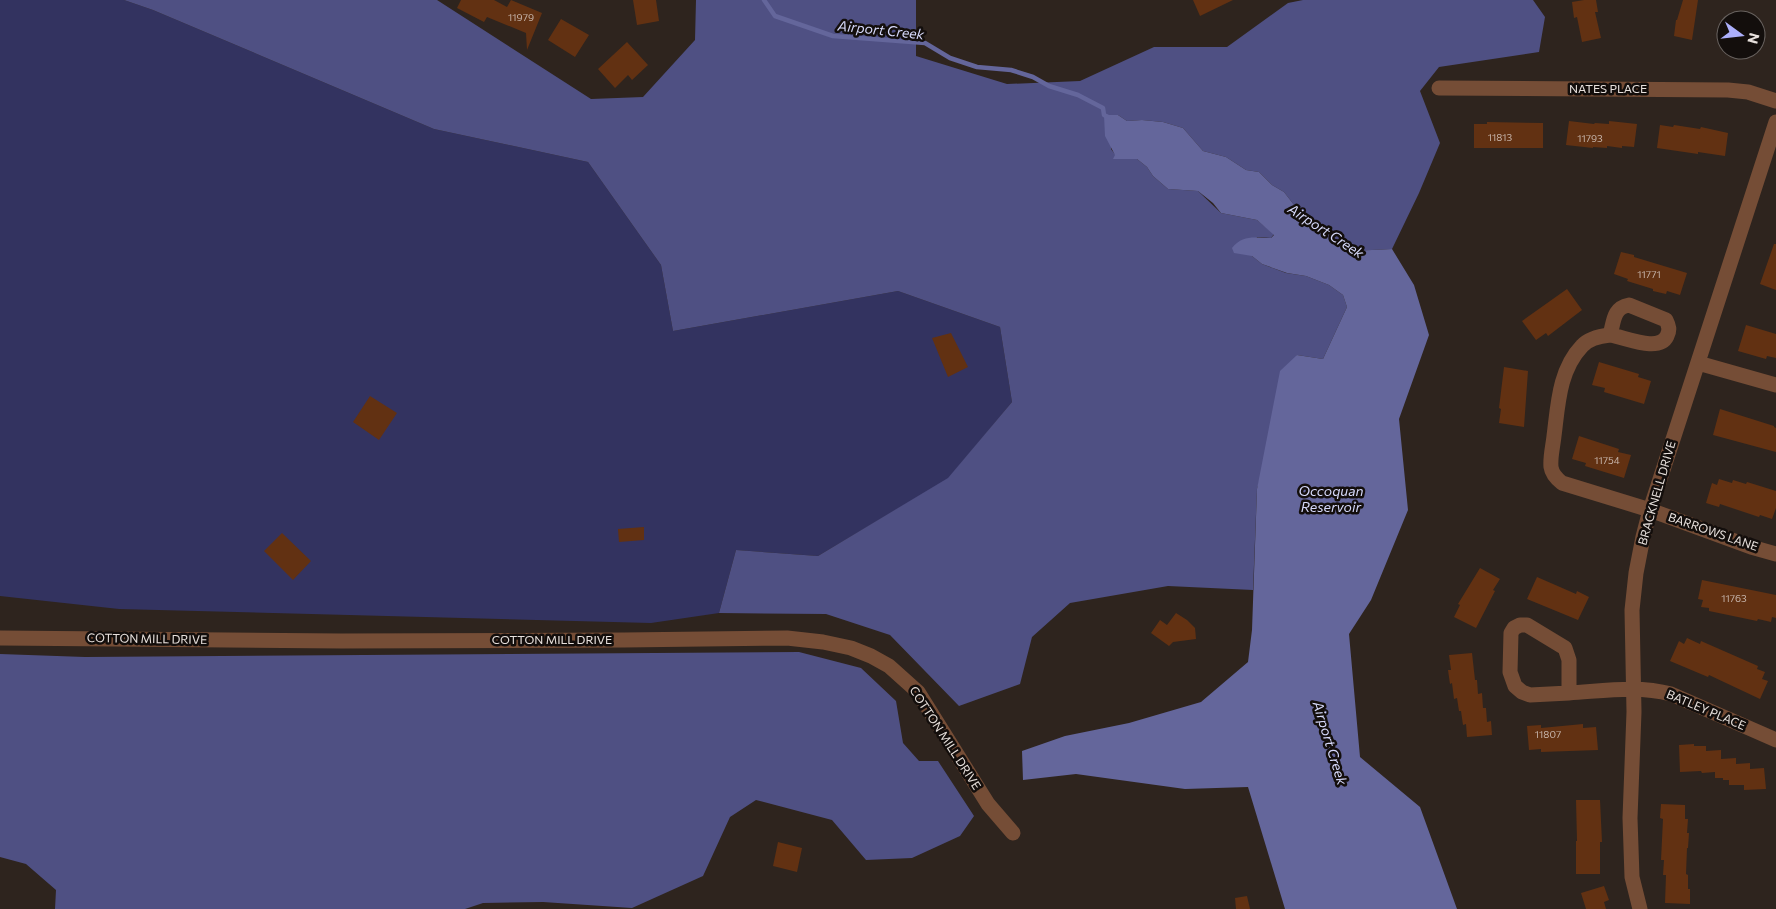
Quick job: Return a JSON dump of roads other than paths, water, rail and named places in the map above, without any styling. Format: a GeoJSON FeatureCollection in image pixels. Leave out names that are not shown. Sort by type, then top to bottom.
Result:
{"type":"FeatureCollection","features":[{"type":"Feature","properties":{"kind":"street","name":"NATES PLACE"},"geometry":{"type":"LineString","coordinates":[[1438,88],[1728,90],[1748,92],[1776,101]]}},
{"type":"Feature","properties":{"kind":"street","name":"BRACKNELL DRIVE"},"geometry":{"type":"LineString","coordinates":[[1640,909],[1632,877],[1630,818],[1633,602],[1642,537],[1776,122]]}},
{"type":"Feature","properties":{"kind":"street","name":"BARROWS LANE"},"geometry":{"type":"LineString","coordinates":[[1610,335],[1594,338],[1583,344],[1572,359],[1564,376],[1560,390],[1551,466],[1556,478],[1562,483],[1650,510],[1750,547],[1776,554]]}},
{"type":"Feature","properties":{"kind":"street"},"geometry":{"type":"LineString","coordinates":[[1698,364],[1776,385]]}},
{"type":"Feature","properties":{"kind":"street"},"geometry":{"type":"LineString","coordinates":[[1520,625],[1527,625],[1565,648],[1569,660],[1569,693],[1530,695],[1522,692],[1515,686],[1510,672],[1511,634],[1514,628],[1520,625]]}},
{"type":"Feature","properties":{"kind":"street","name":"COTTON MILL DRIVE"},"geometry":{"type":"LineString","coordinates":[[0,638],[341,641],[787,638],[823,642],[851,648],[871,656],[889,666],[918,692],[988,804],[1013,833]]}},
{"type":"Feature","properties":{"kind":"street","name":"BATLEY PLACE"},"geometry":{"type":"LineString","coordinates":[[1569,693],[1654,689],[1672,694],[1776,740]]}},
{"type":"Feature","properties":{"kind":"water","name":"Occoquan Reservoir"},"geometry":{"type":"Polygon","coordinates":[[[1104,115],[1118,115],[1127,121],[1163,122],[1183,128],[1203,151],[1226,157],[1246,170],[1259,172],[1272,185],[1284,192],[1301,214],[1351,251],[1392,249],[1414,285],[1429,335],[1399,419],[1408,510],[1371,600],[1349,634],[1360,757],[1420,807],[1457,909],[1285,909],[1248,787],[1185,789],[1076,774],[1023,780],[1022,751],[1065,736],[1129,723],[1201,702],[1248,662],[1252,630],[1257,489],[1280,371],[1297,355],[1323,359],[1347,307],[1343,295],[1329,285],[1306,276],[1287,273],[1262,264],[1252,256],[1234,253],[1232,248],[1240,241],[1250,238],[1271,238],[1274,235],[1257,220],[1221,213],[1213,203],[1198,191],[1168,189],[1137,159],[1113,159],[1115,155],[1105,136],[1104,115]]]}},
{"type":"Feature","properties":{"kind":"waterway","name":"Airport Creek"},"geometry":{"type":"LineString","coordinates":[[764,0],[775,16],[833,36],[925,43],[950,58],[977,67],[1011,70],[1033,77],[1049,86],[1078,95],[1103,108],[1104,115],[1108,117]]}}]}
